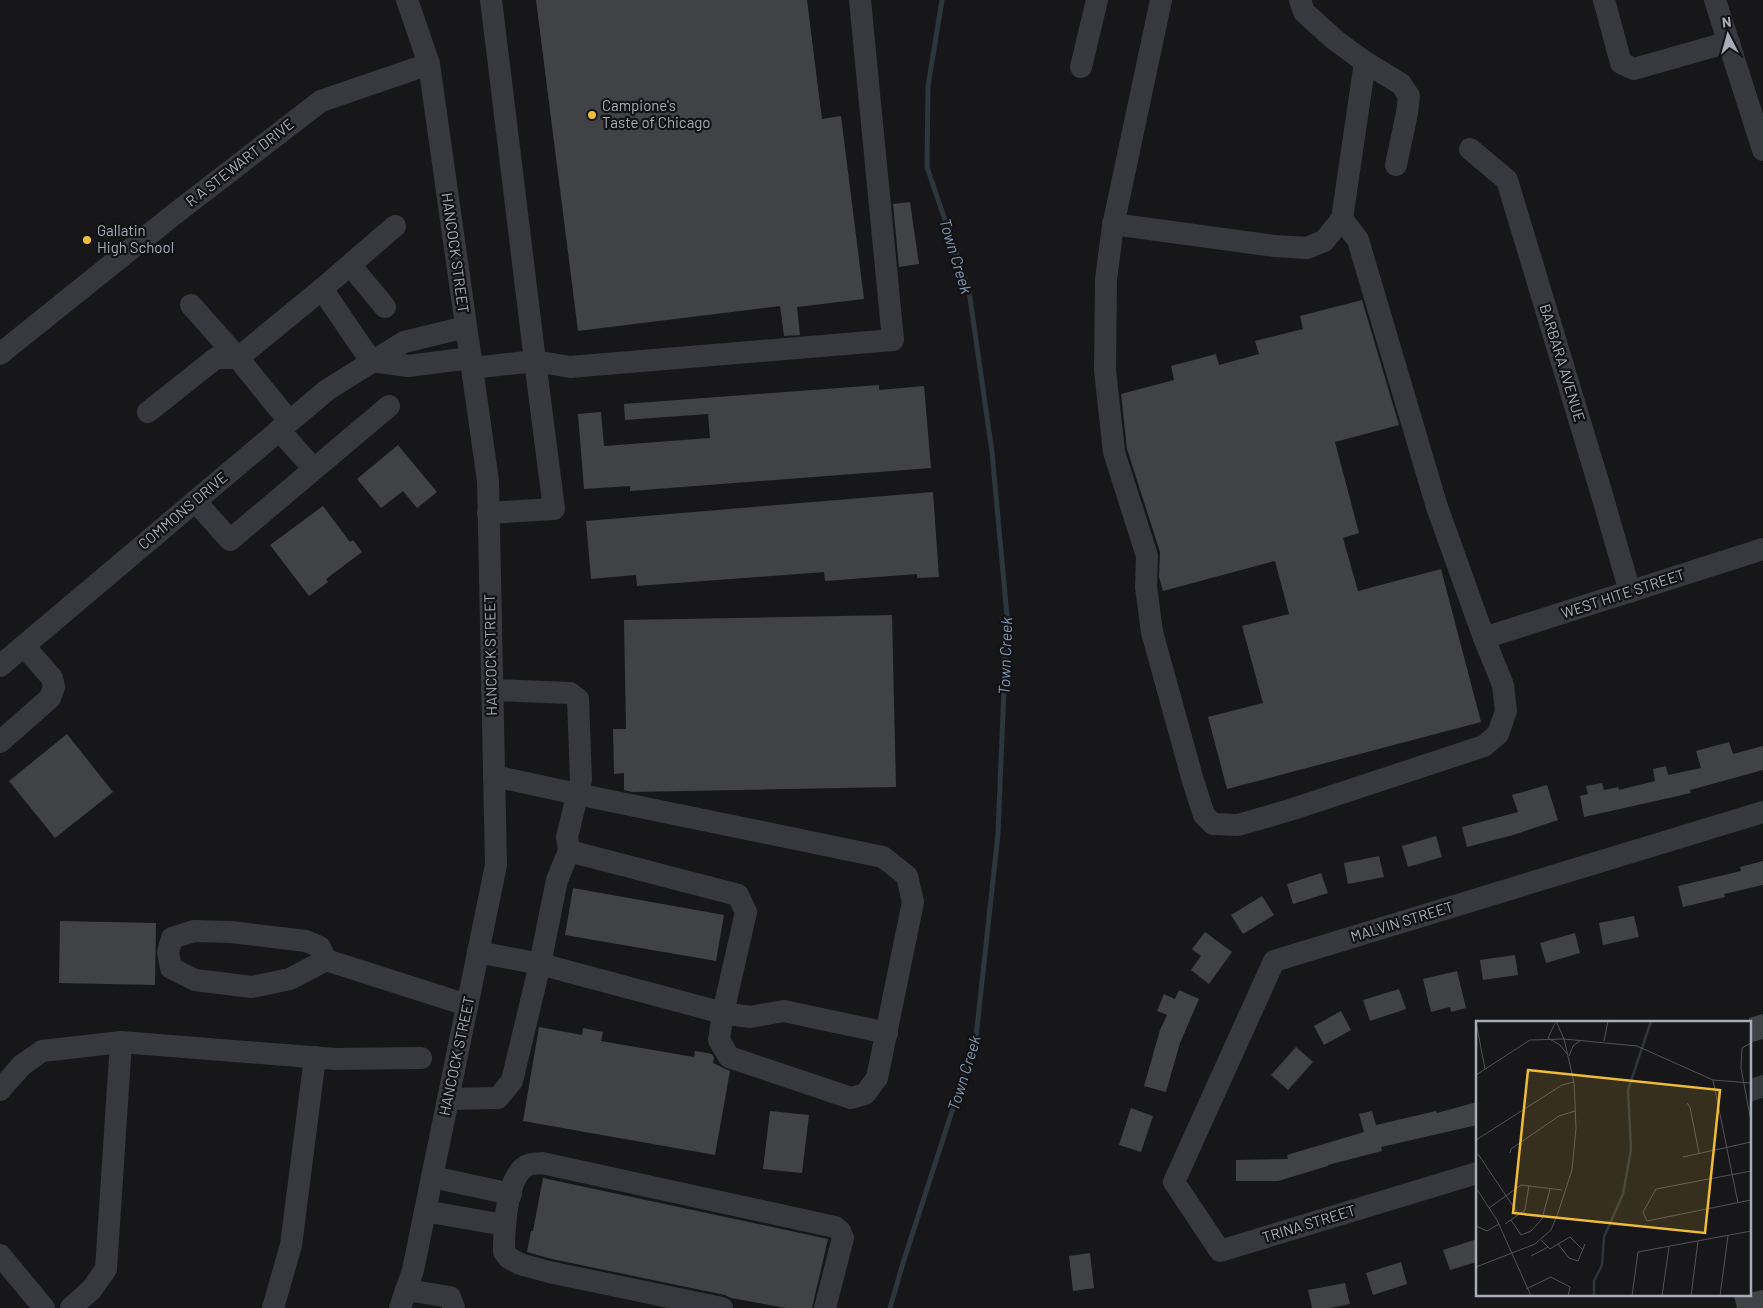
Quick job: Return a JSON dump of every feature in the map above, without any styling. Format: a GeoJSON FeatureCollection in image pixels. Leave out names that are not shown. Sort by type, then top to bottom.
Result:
{"type":"FeatureCollection","features":[{"type":"Feature","properties":{"kind":"street","name":"HANCOCK STREET"},"geometry":{"type":"LineString","coordinates":[[403,1299],[413,1270],[496,865],[488,480],[429,64],[407,0]]}},
{"type":"Feature","properties":{"kind":"street"},"geometry":{"type":"LineString","coordinates":[[488,513],[554,509],[491,0]]}},
{"type":"Feature","properties":{"kind":"street"},"geometry":{"type":"LineString","coordinates":[[322,289],[371,361],[408,366],[535,361],[570,367],[893,340],[860,0]]}},
{"type":"Feature","properties":{"kind":"street"},"geometry":{"type":"LineString","coordinates":[[1081,67],[1097,0]]}},
{"type":"Feature","properties":{"kind":"street"},"geometry":{"type":"LineString","coordinates":[[1161,0],[1113,224],[1106,279],[1104,370],[1113,444],[1147,556],[1146,587],[1152,632],[1190,772],[1204,815],[1213,824],[1238,825],[1290,810],[1484,746],[1498,734],[1506,711],[1503,685],[1437,507],[1358,240],[1342,218]]}},
{"type":"Feature","properties":{"kind":"street"},"geometry":{"type":"LineString","coordinates":[[1300,0],[1304,12],[1335,40],[1365,62],[1401,84],[1409,96],[1408,113],[1396,165]]}},
{"type":"Feature","properties":{"kind":"street"},"geometry":{"type":"LineString","coordinates":[[1604,0],[1621,63],[1634,69],[1728,42]]}},
{"type":"Feature","properties":{"kind":"street"},"geometry":{"type":"LineString","coordinates":[[1715,0],[1763,150]]}},
{"type":"Feature","properties":{"kind":"street"},"geometry":{"type":"LineString","coordinates":[[1113,224],[1274,246],[1307,248],[1324,241],[1342,218],[1365,62]]}},
{"type":"Feature","properties":{"kind":"street","name":"R A STEWART DRIVE"},"geometry":{"type":"LineString","coordinates":[[0,354],[172,216],[321,101],[429,64]]}},
{"type":"Feature","properties":{"kind":"street","name":"BARBARA AVENUE"},"geometry":{"type":"LineString","coordinates":[[1470,149],[1507,180],[1630,592]]}},
{"type":"Feature","properties":{"kind":"street"},"geometry":{"type":"LineString","coordinates":[[148,412],[216,358],[238,358],[351,266],[395,226]]}},
{"type":"Feature","properties":{"kind":"street"},"geometry":{"type":"LineString","coordinates":[[351,266],[385,307]]}},
{"type":"Feature","properties":{"kind":"street"},"geometry":{"type":"LineString","coordinates":[[191,305],[238,358],[314,469]]}},
{"type":"Feature","properties":{"kind":"street","name":"COMMONS DRIVE"},"geometry":{"type":"LineString","coordinates":[[0,666],[327,390],[404,342],[466,327]]}},
{"type":"Feature","properties":{"kind":"street"},"geometry":{"type":"LineString","coordinates":[[195,501],[230,540],[389,406]]}},
{"type":"Feature","properties":{"kind":"street","name":"WEST HITE STREET"},"geometry":{"type":"LineString","coordinates":[[1484,638],[1763,549]]}},
{"type":"Feature","properties":{"kind":"street"},"geometry":{"type":"LineString","coordinates":[[0,742],[50,698],[54,687],[52,678],[24,646]]}},
{"type":"Feature","properties":{"kind":"street"},"geometry":{"type":"LineString","coordinates":[[448,1099],[498,1098],[512,1081],[540,964],[557,880],[569,851],[567,837],[581,780],[578,699],[570,693],[492,690]]}},
{"type":"Feature","properties":{"kind":"street"},"geometry":{"type":"LineString","coordinates":[[494,776],[883,856],[907,876],[913,902],[877,1078],[865,1094],[850,1098],[729,1057],[719,1040],[723,1013],[746,912],[738,895],[569,851]]}},
{"type":"Feature","properties":{"kind":"street","name":"MALVIN STREET"},"geometry":{"type":"LineString","coordinates":[[1174,1182],[1274,961],[1763,812]]}},
{"type":"Feature","properties":{"kind":"street"},"geometry":{"type":"LineString","coordinates":[[326,960],[320,947],[306,941],[231,932],[194,931],[172,938],[168,952],[171,968],[195,980],[252,988],[290,979],[326,960],[467,1005]]}},
{"type":"Feature","properties":{"kind":"street"},"geometry":{"type":"LineString","coordinates":[[478,952],[540,964],[723,1013],[750,1017],[784,1011],[887,1032]]}},
{"type":"Feature","properties":{"kind":"street"},"geometry":{"type":"LineString","coordinates":[[71,1308],[92,1289],[106,1269],[121,1042]]}},
{"type":"Feature","properties":{"kind":"street"},"geometry":{"type":"LineString","coordinates":[[0,1090],[22,1065],[42,1051],[121,1042],[335,1059],[421,1058]]}},
{"type":"Feature","properties":{"kind":"street"},"geometry":{"type":"LineString","coordinates":[[273,1308],[291,1245],[315,1057]]}},
{"type":"Feature","properties":{"kind":"street"},"geometry":{"type":"LineString","coordinates":[[1750,1091],[1763,1086]]}},
{"type":"Feature","properties":{"kind":"street"},"geometry":{"type":"LineString","coordinates":[[722,1308],[549,1272],[520,1264],[509,1258],[504,1252],[504,1225],[515,1178],[528,1164],[542,1163],[835,1228],[840,1231],[843,1238],[825,1308]]}},
{"type":"Feature","properties":{"kind":"street","name":"TRINA STREET"},"geometry":{"type":"LineString","coordinates":[[1174,1182],[1220,1251],[1476,1173]]}},
{"type":"Feature","properties":{"kind":"street"},"geometry":{"type":"LineString","coordinates":[[432,1177],[511,1194]]}},
{"type":"Feature","properties":{"kind":"street"},"geometry":{"type":"LineString","coordinates":[[425,1211],[504,1225]]}},
{"type":"Feature","properties":{"kind":"street"},"geometry":{"type":"LineString","coordinates":[[0,1255],[44,1308]]}},
{"type":"Feature","properties":{"kind":"street"},"geometry":{"type":"LineString","coordinates":[[403,1299],[450,1297],[454,1308]]}},
{"type":"Feature","properties":{"kind":"building"},"geometry":{"type":"Polygon","coordinates":[[[536,0],[807,0],[822,119],[841,116],[864,299],[797,307],[800,335],[784,336],[780,306],[578,331],[536,0]]]}},
{"type":"Feature","properties":{"kind":"building"},"geometry":{"type":"Polygon","coordinates":[[[910,202],[919,264],[899,267],[893,204],[910,202]]]}},
{"type":"Feature","properties":{"kind":"building"},"geometry":{"type":"Polygon","coordinates":[[[1362,300],[1399,425],[1335,442],[1359,533],[1343,538],[1358,591],[1441,569],[1481,722],[1227,789],[1208,717],[1263,703],[1242,626],[1289,614],[1275,561],[1163,591],[1159,577],[1160,552],[1127,449],[1121,394],[1174,380],[1171,366],[1216,354],[1219,365],[1259,354],[1255,341],[1303,329],[1300,316],[1362,300]]]}},
{"type":"Feature","properties":{"kind":"building"},"geometry":{"type":"Polygon","coordinates":[[[879,385],[879,390],[924,386],[931,468],[630,491],[630,486],[584,489],[578,414],[601,412],[604,446],[710,438],[708,414],[625,420],[624,404],[879,385]]]}},
{"type":"Feature","properties":{"kind":"building"},"geometry":{"type":"Polygon","coordinates":[[[398,445],[437,492],[417,508],[403,491],[381,508],[357,479],[398,445]]]}},
{"type":"Feature","properties":{"kind":"building"},"geometry":{"type":"Polygon","coordinates":[[[933,492],[939,577],[917,578],[917,574],[825,581],[824,572],[637,586],[636,575],[591,579],[586,521],[933,492]]]}},
{"type":"Feature","properties":{"kind":"building"},"geometry":{"type":"Polygon","coordinates":[[[323,506],[350,542],[353,540],[362,552],[326,579],[328,582],[309,596],[270,545],[323,506]]]}},
{"type":"Feature","properties":{"kind":"building"},"geometry":{"type":"Polygon","coordinates":[[[892,615],[896,787],[632,792],[624,790],[624,773],[614,774],[613,729],[626,729],[624,620],[892,615]]]}},
{"type":"Feature","properties":{"kind":"building"},"geometry":{"type":"Polygon","coordinates":[[[67,734],[113,792],[55,838],[9,781],[67,734]]]}},
{"type":"Feature","properties":{"kind":"building"},"geometry":{"type":"Polygon","coordinates":[[[1729,742],[1733,754],[1763,746],[1763,770],[1690,790],[1691,793],[1584,817],[1580,796],[1588,794],[1586,786],[1602,783],[1604,790],[1618,787],[1619,790],[1655,781],[1653,769],[1666,766],[1668,775],[1701,768],[1696,751],[1729,742]]]}},
{"type":"Feature","properties":{"kind":"building"},"geometry":{"type":"Polygon","coordinates":[[[1547,785],[1558,820],[1513,835],[1467,847],[1462,827],[1518,812],[1512,795],[1547,785]]]}},
{"type":"Feature","properties":{"kind":"building"},"geometry":{"type":"Polygon","coordinates":[[[1436,836],[1442,857],[1408,867],[1402,846],[1436,836]]]}},
{"type":"Feature","properties":{"kind":"building"},"geometry":{"type":"Polygon","coordinates":[[[1379,856],[1384,877],[1348,884],[1344,863],[1379,856]]]}},
{"type":"Feature","properties":{"kind":"building"},"geometry":{"type":"Polygon","coordinates":[[[1763,861],[1763,885],[1724,894],[1725,897],[1683,907],[1678,886],[1741,871],[1740,867],[1763,861]]]}},
{"type":"Feature","properties":{"kind":"building"},"geometry":{"type":"Polygon","coordinates":[[[1321,873],[1328,893],[1293,904],[1287,884],[1321,873]]]}},
{"type":"Feature","properties":{"kind":"building"},"geometry":{"type":"Polygon","coordinates":[[[573,888],[724,915],[716,961],[565,935],[573,888]]]}},
{"type":"Feature","properties":{"kind":"building"},"geometry":{"type":"Polygon","coordinates":[[[1262,896],[1274,915],[1243,934],[1231,915],[1262,896]]]}},
{"type":"Feature","properties":{"kind":"building"},"geometry":{"type":"Polygon","coordinates":[[[1634,916],[1639,937],[1603,945],[1599,923],[1634,916]]]}},
{"type":"Feature","properties":{"kind":"building"},"geometry":{"type":"Polygon","coordinates":[[[60,921],[156,923],[155,985],[59,983],[60,921]]]}},
{"type":"Feature","properties":{"kind":"building"},"geometry":{"type":"Polygon","coordinates":[[[1205,932],[1232,952],[1209,984],[1191,970],[1201,956],[1192,949],[1205,932]]]}},
{"type":"Feature","properties":{"kind":"building"},"geometry":{"type":"Polygon","coordinates":[[[1575,933],[1580,953],[1546,963],[1540,943],[1575,933]]]}},
{"type":"Feature","properties":{"kind":"building"},"geometry":{"type":"Polygon","coordinates":[[[1515,955],[1518,975],[1483,980],[1480,960],[1515,955]]]}},
{"type":"Feature","properties":{"kind":"building"},"geometry":{"type":"Polygon","coordinates":[[[1457,971],[1466,1008],[1451,1012],[1450,1007],[1431,1012],[1423,979],[1457,971]]]}},
{"type":"Feature","properties":{"kind":"building"},"geometry":{"type":"Polygon","coordinates":[[[1399,989],[1406,1009],[1370,1021],[1363,1000],[1399,989]]]}},
{"type":"Feature","properties":{"kind":"building"},"geometry":{"type":"Polygon","coordinates":[[[1179,990],[1199,999],[1180,1043],[1166,1092],[1144,1086],[1160,1030],[1167,1015],[1157,1011],[1164,994],[1175,999],[1179,990]]]}},
{"type":"Feature","properties":{"kind":"building"},"geometry":{"type":"Polygon","coordinates":[[[1341,1011],[1351,1030],[1324,1045],[1314,1026],[1341,1011]]]}},
{"type":"Feature","properties":{"kind":"building"},"geometry":{"type":"Polygon","coordinates":[[[1763,1014],[1763,1039],[1750,1043],[1749,1018],[1763,1014]]]}},
{"type":"Feature","properties":{"kind":"building"},"geometry":{"type":"Polygon","coordinates":[[[539,1027],[582,1035],[583,1028],[603,1032],[601,1041],[694,1057],[695,1051],[712,1054],[714,1058],[713,1063],[730,1071],[715,1155],[523,1121],[539,1027]]]}},
{"type":"Feature","properties":{"kind":"building"},"geometry":{"type":"Polygon","coordinates":[[[1296,1047],[1313,1062],[1288,1090],[1271,1075],[1296,1047]]]}},
{"type":"Feature","properties":{"kind":"building"},"geometry":{"type":"Polygon","coordinates":[[[1476,1102],[1476,1125],[1381,1147],[1382,1151],[1328,1165],[1278,1181],[1236,1181],[1236,1160],[1288,1159],[1287,1155],[1364,1132],[1359,1114],[1372,1111],[1376,1125],[1436,1111],[1437,1113],[1476,1102]]]}},
{"type":"Feature","properties":{"kind":"building"},"geometry":{"type":"Polygon","coordinates":[[[1131,1108],[1153,1116],[1141,1152],[1119,1145],[1131,1108]]]}},
{"type":"Feature","properties":{"kind":"building"},"geometry":{"type":"Polygon","coordinates":[[[770,1111],[809,1115],[802,1173],[763,1169],[770,1111]]]}},
{"type":"Feature","properties":{"kind":"building"},"geometry":{"type":"Polygon","coordinates":[[[543,1178],[828,1239],[812,1308],[786,1308],[731,1298],[725,1295],[552,1259],[527,1252],[543,1178]]]}},
{"type":"Feature","properties":{"kind":"building"},"geometry":{"type":"Polygon","coordinates":[[[1476,1239],[1476,1262],[1450,1270],[1443,1250],[1476,1239]]]}},
{"type":"Feature","properties":{"kind":"building"},"geometry":{"type":"Polygon","coordinates":[[[1090,1253],[1094,1288],[1073,1291],[1069,1256],[1090,1253]]]}},
{"type":"Feature","properties":{"kind":"building"},"geometry":{"type":"Polygon","coordinates":[[[1401,1262],[1407,1284],[1373,1295],[1366,1273],[1401,1262]]]}},
{"type":"Feature","properties":{"kind":"building"},"geometry":{"type":"Polygon","coordinates":[[[1345,1283],[1350,1304],[1330,1308],[1312,1308],[1308,1290],[1345,1283]]]}},
{"type":"Feature","properties":{"kind":"building"},"geometry":{"type":"Polygon","coordinates":[[[1763,1290],[1763,1308],[1737,1308],[1734,1296],[1750,1296],[1750,1293],[1763,1290]]]}},
{"type":"Feature","properties":{"kind":"waterway","name":"Town Creek"},"geometry":{"type":"LineString","coordinates":[[890,1308],[976,1037],[998,834],[1007,616],[992,452],[969,291],[927,167],[928,86],[942,0]]}},
{"type":"Feature","properties":{"kind":"place","name":"Campione's Taste of Chicago"},"geometry":{"type":"Point","coordinates":[592,115]}},
{"type":"Feature","properties":{"kind":"place","name":"Gallatin High School"},"geometry":{"type":"Point","coordinates":[87,240]}}]}
